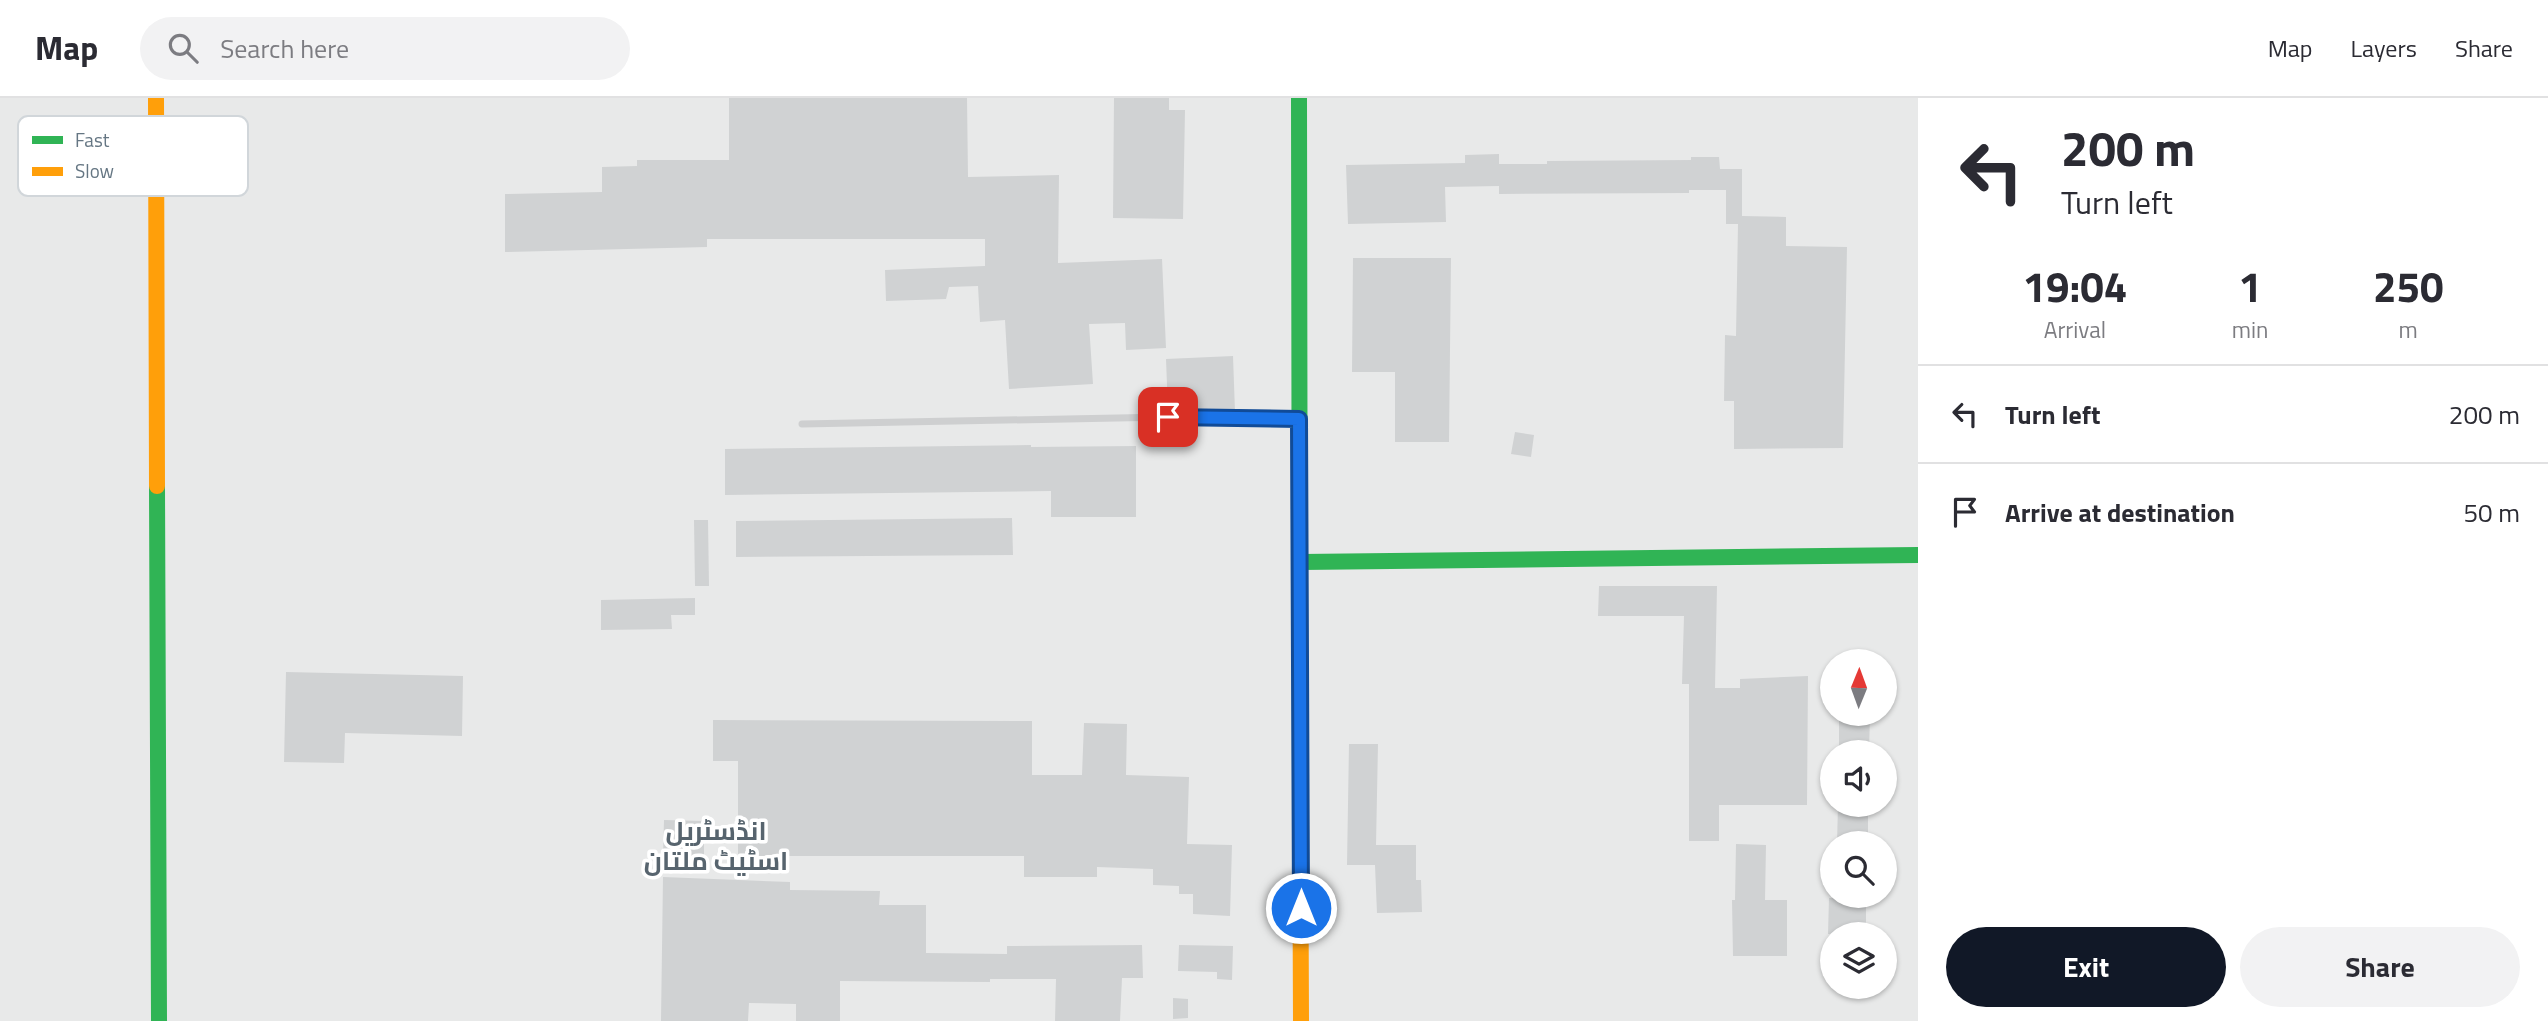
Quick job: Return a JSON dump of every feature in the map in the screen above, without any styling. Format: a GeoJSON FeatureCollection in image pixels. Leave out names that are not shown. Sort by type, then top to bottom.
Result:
{"type":"FeatureCollection","features":[{"type":"Feature","properties":{"kind":"street"},"geometry":{"type":"LineString","coordinates":[[156,98],[156,116]]}},
{"type":"Feature","properties":{"kind":"street"},"geometry":{"type":"LineString","coordinates":[[1299,98],[1301,1021]]}},
{"type":"Feature","properties":{"kind":"street"},"geometry":{"type":"LineString","coordinates":[[156,196],[159,1021]]}},
{"type":"Feature","properties":{"kind":"street"},"geometry":{"type":"LineString","coordinates":[[1301,562],[1918,555]]}},
{"type":"Feature","properties":{"kind":"lane"},"geometry":{"type":"LineString","coordinates":[[802,424],[1168,417],[1299,419]]}},
{"type":"Feature","properties":{"kind":"shaded area"},"geometry":{"type":"Polygon","coordinates":[[[0,98],[1918,98],[1918,1021],[0,1021],[0,98]]]}},
{"type":"Feature","properties":{"kind":"building"},"geometry":{"type":"Polygon","coordinates":[[[729,98],[967,98],[968,177],[1059,175],[1058,263],[1162,259],[1166,348],[1126,350],[1125,323],[1089,324],[1093,384],[1009,389],[1005,320],[980,322],[978,286],[949,287],[946,299],[886,301],[885,270],[985,266],[985,239],[707,239],[707,247],[505,252],[505,194],[602,192],[602,167],[637,166],[637,160],[729,160],[729,98]]]}},
{"type":"Feature","properties":{"kind":"building"},"geometry":{"type":"Polygon","coordinates":[[[1114,98],[1169,98],[1169,110],[1185,110],[1183,219],[1113,218],[1114,98]]]}},
{"type":"Feature","properties":{"kind":"building"},"geometry":{"type":"Polygon","coordinates":[[[1499,154],[1499,164],[1691,160],[1691,157],[1719,157],[1720,169],[1742,169],[1742,216],[1786,217],[1786,246],[1847,247],[1843,448],[1734,449],[1734,401],[1724,401],[1725,335],[1736,336],[1738,224],[1726,224],[1726,190],[1689,190],[1689,193],[1499,194],[1499,186],[1445,187],[1446,222],[1348,224],[1346,165],[1465,163],[1465,155],[1499,154]]]}},
{"type":"Feature","properties":{"kind":"building"},"geometry":{"type":"Polygon","coordinates":[[[1353,258],[1451,258],[1449,442],[1395,442],[1395,372],[1352,372],[1353,258]]]}},
{"type":"Feature","properties":{"kind":"building"},"geometry":{"type":"Polygon","coordinates":[[[1233,356],[1235,412],[1168,411],[1166,359],[1233,356]]]}},
{"type":"Feature","properties":{"kind":"building"},"geometry":{"type":"Polygon","coordinates":[[[1515,432],[1534,435],[1531,457],[1511,454],[1515,432]]]}},
{"type":"Feature","properties":{"kind":"building"},"geometry":{"type":"Polygon","coordinates":[[[1136,446],[1136,517],[1051,517],[1051,491],[725,495],[725,449],[1136,446]]]}},
{"type":"Feature","properties":{"kind":"building"},"geometry":{"type":"Polygon","coordinates":[[[1012,518],[1013,555],[736,557],[736,521],[1012,518]]]}},
{"type":"Feature","properties":{"kind":"building"},"geometry":{"type":"Polygon","coordinates":[[[694,520],[708,520],[709,586],[695,586],[694,520]]]}},
{"type":"Feature","properties":{"kind":"building"},"geometry":{"type":"Polygon","coordinates":[[[1599,586],[1717,586],[1715,688],[1740,688],[1740,679],[1808,676],[1807,805],[1719,805],[1719,841],[1689,841],[1689,684],[1682,684],[1684,616],[1598,616],[1599,586]]]}},
{"type":"Feature","properties":{"kind":"building"},"geometry":{"type":"Polygon","coordinates":[[[695,598],[695,615],[671,615],[672,629],[601,630],[601,600],[695,598]]]}},
{"type":"Feature","properties":{"kind":"building"},"geometry":{"type":"Polygon","coordinates":[[[286,672],[463,676],[462,736],[345,733],[344,763],[284,762],[286,672]]]}},
{"type":"Feature","properties":{"kind":"building"},"geometry":{"type":"Polygon","coordinates":[[[713,720],[1032,721],[1032,775],[1082,775],[1084,723],[1127,724],[1126,775],[1189,777],[1187,844],[1232,845],[1230,916],[1193,914],[1193,894],[1179,894],[1179,886],[1153,885],[1153,869],[1097,867],[1097,877],[1024,877],[1024,856],[738,856],[738,761],[713,761],[713,720]]]}},
{"type":"Feature","properties":{"kind":"building"},"geometry":{"type":"Polygon","coordinates":[[[1839,726],[1870,726],[1869,740],[1839,740],[1839,726]]]}},
{"type":"Feature","properties":{"kind":"building"},"geometry":{"type":"Polygon","coordinates":[[[1349,744],[1378,744],[1376,845],[1416,845],[1416,880],[1421,880],[1422,912],[1377,913],[1375,865],[1347,865],[1349,744]]]}},
{"type":"Feature","properties":{"kind":"building"},"geometry":{"type":"Polygon","coordinates":[[[1838,817],[1868,817],[1868,831],[1837,831],[1838,817]]]}},
{"type":"Feature","properties":{"kind":"building"},"geometry":{"type":"Polygon","coordinates":[[[664,820],[704,821],[704,856],[663,856],[664,820]]]}},
{"type":"Feature","properties":{"kind":"building"},"geometry":{"type":"Polygon","coordinates":[[[1736,844],[1766,845],[1765,900],[1787,900],[1787,956],[1733,956],[1732,900],[1735,900],[1736,844]]]}},
{"type":"Feature","properties":{"kind":"building"},"geometry":{"type":"Polygon","coordinates":[[[663,877],[790,882],[790,890],[880,891],[879,905],[926,905],[926,953],[1007,954],[1007,946],[1142,945],[1143,978],[1122,978],[1120,1021],[1055,1021],[1056,979],[990,979],[990,982],[840,981],[840,1021],[796,1021],[796,1004],[749,1003],[748,1021],[661,1021],[663,877]]]}},
{"type":"Feature","properties":{"kind":"building"},"geometry":{"type":"Polygon","coordinates":[[[1829,908],[1866,908],[1866,922],[1828,922],[1829,908]]]}},
{"type":"Feature","properties":{"kind":"building"},"geometry":{"type":"Polygon","coordinates":[[[1179,945],[1233,946],[1232,980],[1217,979],[1217,972],[1178,971],[1179,945]]]}},
{"type":"Feature","properties":{"kind":"building"},"geometry":{"type":"Polygon","coordinates":[[[1173,998],[1188,999],[1188,1018],[1173,1019],[1173,998]]]}},
{"type":"Feature","properties":{"kind":"traffic: fast"},"geometry":{"type":"LineString","coordinates":[[1299,98],[1300,770]]}},
{"type":"Feature","properties":{"kind":"traffic: fast"},"geometry":{"type":"LineString","coordinates":[[157,486],[159,1021]]}},
{"type":"Feature","properties":{"kind":"traffic: fast"},"geometry":{"type":"LineString","coordinates":[[1301,562],[1918,555]]}},
{"type":"Feature","properties":{"kind":"traffic: slow"},"geometry":{"type":"LineString","coordinates":[[156,98],[156,116]]}},
{"type":"Feature","properties":{"kind":"traffic: slow"},"geometry":{"type":"LineString","coordinates":[[156,196],[157,486]]}},
{"type":"Feature","properties":{"kind":"traffic: slow"},"geometry":{"type":"LineString","coordinates":[[1300,770],[1301,1021]]}},
{"type":"Feature","properties":{"kind":"district","name":"انڈسٹریل اسٹیٹ ملتان"},"geometry":{"type":"Point","coordinates":[716,845]}},
{"type":"Feature","properties":{"kind":"route"},"geometry":{"type":"LineString","coordinates":[[1168,417],[1299,419],[1301,908]]}}]}
